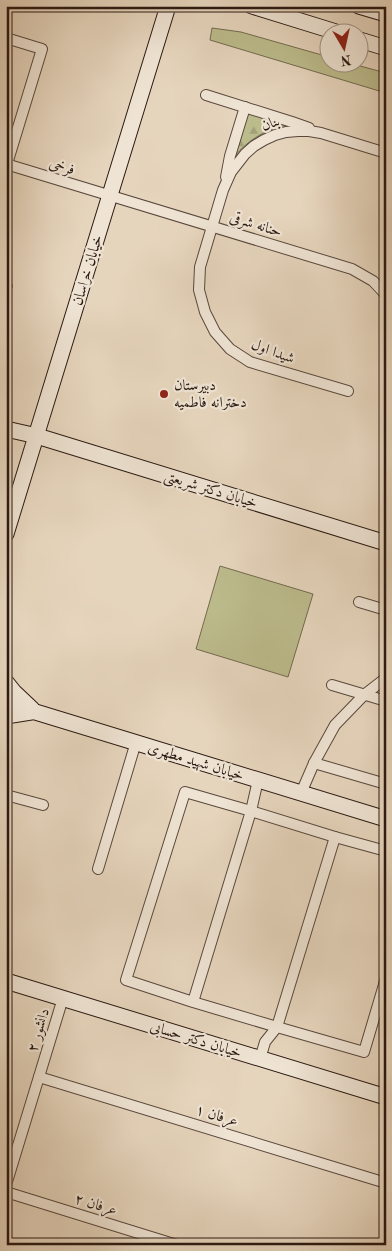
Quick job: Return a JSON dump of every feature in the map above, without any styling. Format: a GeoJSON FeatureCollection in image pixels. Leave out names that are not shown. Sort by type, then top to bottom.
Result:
{"type":"FeatureCollection","features":[{"type":"Feature","properties":{"kind":"street","name":"خیابان خراسان"},"geometry":{"type":"LineString","coordinates":[[6,534],[168,6]]}},
{"type":"Feature","properties":{"kind":"street"},"geometry":{"type":"LineString","coordinates":[[252,6],[320,27]]}},
{"type":"Feature","properties":{"kind":"street"},"geometry":{"type":"LineString","coordinates":[[359,6],[386,14]]}},
{"type":"Feature","properties":{"kind":"street"},"geometry":{"type":"LineString","coordinates":[[6,38],[42,49],[6,165]]}},
{"type":"Feature","properties":{"kind":"street"},"geometry":{"type":"LineString","coordinates":[[370,43],[386,48]]}},
{"type":"Feature","properties":{"kind":"street"},"geometry":{"type":"LineString","coordinates":[[206,95],[321,133]]}},
{"type":"Feature","properties":{"kind":"street"},"geometry":{"type":"LineString","coordinates":[[223,190],[230,156],[245,107]]}},
{"type":"Feature","properties":{"kind":"street","name":"بنان"},"geometry":{"type":"LineString","coordinates":[[212,226],[223,190],[231,172],[254,146],[275,135],[292,131],[310,131],[386,153]]}},
{"type":"Feature","properties":{"kind":"street","name":"فرخی"},"geometry":{"type":"LineString","coordinates":[[6,165],[110,196]]}},
{"type":"Feature","properties":{"kind":"street","name":"حنانه شرقی"},"geometry":{"type":"LineString","coordinates":[[110,196],[352,269],[373,281],[386,295]]}},
{"type":"Feature","properties":{"kind":"street","name":"شیدا اول"},"geometry":{"type":"LineString","coordinates":[[212,226],[200,267],[199,279],[205,312],[222,341],[250,362],[348,392]]}},
{"type":"Feature","properties":{"kind":"street","name":"خیابان دکتر شریعتی"},"geometry":{"type":"LineString","coordinates":[[6,429],[36,436],[386,543]]}},
{"type":"Feature","properties":{"kind":"street"},"geometry":{"type":"LineString","coordinates":[[359,602],[386,610]]}},
{"type":"Feature","properties":{"kind":"street"},"geometry":{"type":"LineString","coordinates":[[301,793],[314,763],[335,725],[364,695],[386,678]]}},
{"type":"Feature","properties":{"kind":"street"},"geometry":{"type":"LineString","coordinates":[[6,682],[35,712]]}},
{"type":"Feature","properties":{"kind":"street"},"geometry":{"type":"LineString","coordinates":[[332,685],[386,701]]}},
{"type":"Feature","properties":{"kind":"street","name":"خیابان شهید مطهری"},"geometry":{"type":"LineString","coordinates":[[6,703],[386,819]]}},
{"type":"Feature","properties":{"kind":"street"},"geometry":{"type":"LineString","coordinates":[[6,716],[35,712]]}},
{"type":"Feature","properties":{"kind":"street"},"geometry":{"type":"LineString","coordinates":[[98,869],[136,742]]}},
{"type":"Feature","properties":{"kind":"street"},"geometry":{"type":"LineString","coordinates":[[314,763],[386,784]]}},
{"type":"Feature","properties":{"kind":"street"},"geometry":{"type":"LineString","coordinates":[[193,1002],[251,810],[258,780]]}},
{"type":"Feature","properties":{"kind":"street"},"geometry":{"type":"LineString","coordinates":[[386,851],[186,792],[126,980],[193,1002],[364,1052],[386,978]]}},
{"type":"Feature","properties":{"kind":"street"},"geometry":{"type":"LineString","coordinates":[[6,795],[43,805]]}},
{"type":"Feature","properties":{"kind":"street"},"geometry":{"type":"LineString","coordinates":[[260,1059],[265,1042],[276,1027],[334,837]]}},
{"type":"Feature","properties":{"kind":"street","name":"خیابان دکتر حسابی"},"geometry":{"type":"LineString","coordinates":[[6,981],[386,1097]]}},
{"type":"Feature","properties":{"kind":"street","name":"دانشور ۲"},"geometry":{"type":"LineString","coordinates":[[6,1185],[63,998]]}},
{"type":"Feature","properties":{"kind":"street","name":"عرفان ۱"},"geometry":{"type":"LineString","coordinates":[[39,1077],[386,1183]]}},
{"type":"Feature","properties":{"kind":"street","name":"عرفان ۲"},"geometry":{"type":"LineString","coordinates":[[6,1192],[177,1245]]}},
{"type":"Feature","properties":{"kind":"green space"},"geometry":{"type":"Polygon","coordinates":[[[212,28],[241,32],[320,54],[320,72],[370,72],[370,69],[386,73],[386,93],[210,40],[212,28]]]}},
{"type":"Feature","properties":{"kind":"green space"},"geometry":{"type":"Polygon","coordinates":[[[248,112],[291,125],[274,128],[259,135],[234,157],[248,112]]]}},
{"type":"Feature","properties":{"kind":"green space"},"geometry":{"type":"Polygon","coordinates":[[[220,566],[313,594],[288,677],[196,649],[220,566]]]}},
{"type":"Feature","properties":{"kind":"place","name":"دبیرستان دخترانه فاطمیه"},"geometry":{"type":"Point","coordinates":[164,394]}}]}
